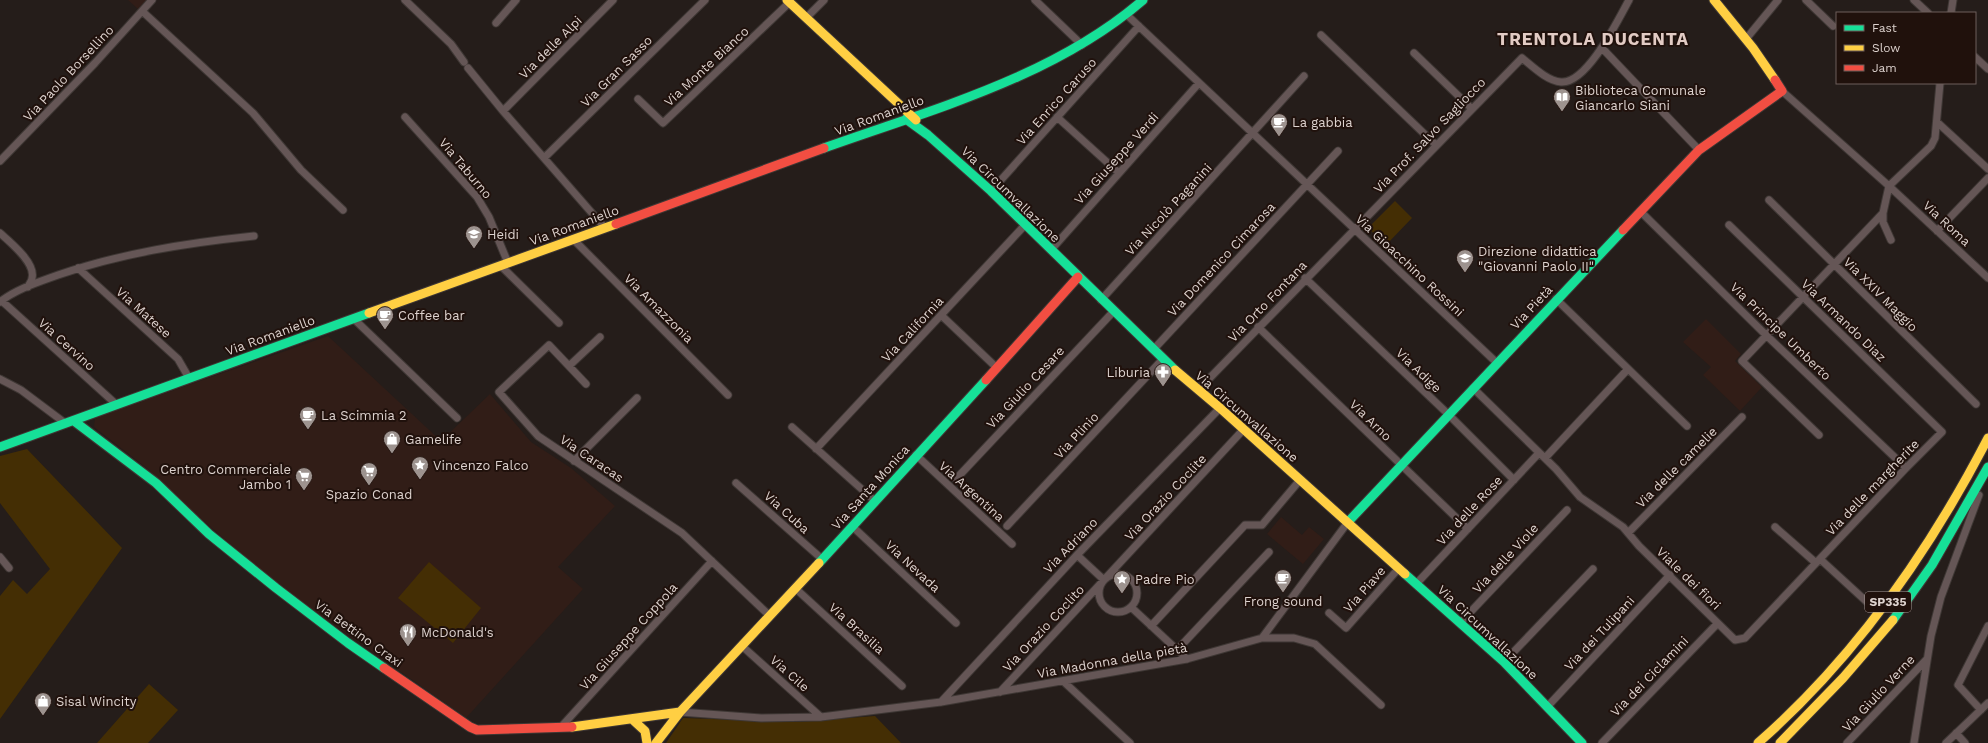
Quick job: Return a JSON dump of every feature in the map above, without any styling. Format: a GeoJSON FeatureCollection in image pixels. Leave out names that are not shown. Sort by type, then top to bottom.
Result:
{"type":"FeatureCollection","features":[{"type":"Feature","properties":{"kind":"main road","name":"Via Romaniello"},"geometry":{"type":"LineString","coordinates":[[0,447],[977,93],[1046,65],[1082,45],[1127,15],[1143,0]]}},
{"type":"Feature","properties":{"kind":"main road"},"geometry":{"type":"LineString","coordinates":[[1714,0],[1746,39],[1782,91]]}},
{"type":"Feature","properties":{"kind":"main road","name":"Via Circumvallazione"},"geometry":{"type":"LineString","coordinates":[[788,1],[807,17],[909,118],[927,131],[991,191],[1162,360],[1220,408],[1461,622],[1504,662],[1582,743]]}},
{"type":"Feature","properties":{"kind":"main road","name":"Via Pietà"},"geometry":{"type":"LineString","coordinates":[[1348,522],[1496,363],[1699,150],[1782,91]]}},
{"type":"Feature","properties":{"kind":"main road"},"geometry":{"type":"LineString","coordinates":[[924,112],[927,131]]}},
{"type":"Feature","properties":{"kind":"main road","name":"Via Santa Monica"},"geometry":{"type":"LineString","coordinates":[[656,743],[680,712],[853,527],[1078,277]]}},
{"type":"Feature","properties":{"kind":"main road","name":"Via Bettino Craxi"},"geometry":{"type":"LineString","coordinates":[[70,422],[156,483],[210,534],[276,588],[354,648],[470,727],[477,730],[561,727],[633,720],[680,712]]}},
{"type":"Feature","properties":{"kind":"main road","name":"SP335"},"geometry":{"type":"LineString","coordinates":[[1758,743],[1804,700],[1869,627],[1908,574],[1942,521],[1974,467],[1988,438]]}},
{"type":"Feature","properties":{"kind":"main road","name":"SP335"},"geometry":{"type":"LineString","coordinates":[[1780,743],[1795,730],[1848,673],[1890,623],[1931,566],[1988,467]]}},
{"type":"Feature","properties":{"kind":"main road"},"geometry":{"type":"LineString","coordinates":[[633,720],[645,731],[647,743]]}},
{"type":"Feature","properties":{"kind":"street","name":"Via Paolo Borsellino"},"geometry":{"type":"LineString","coordinates":[[0,161],[95,63],[152,0]]}},
{"type":"Feature","properties":{"kind":"street"},"geometry":{"type":"LineString","coordinates":[[405,0],[451,44],[503,111],[605,228]]}},
{"type":"Feature","properties":{"kind":"street"},"geometry":{"type":"LineString","coordinates":[[496,23],[516,0]]}},
{"type":"Feature","properties":{"kind":"street","name":"Via delle Alpi"},"geometry":{"type":"LineString","coordinates":[[503,111],[613,0]]}},
{"type":"Feature","properties":{"kind":"street","name":"Via Gran Sasso"},"geometry":{"type":"LineString","coordinates":[[544,158],[705,0]]}},
{"type":"Feature","properties":{"kind":"street"},"geometry":{"type":"LineString","coordinates":[[807,17],[824,0]]}},
{"type":"Feature","properties":{"kind":"street"},"geometry":{"type":"LineString","coordinates":[[1035,0],[1082,45]]}},
{"type":"Feature","properties":{"kind":"street"},"geometry":{"type":"LineString","coordinates":[[1629,0],[1602,48],[1699,150]]}},
{"type":"Feature","properties":{"kind":"street"},"geometry":{"type":"LineString","coordinates":[[1746,39],[1778,0]]}},
{"type":"Feature","properties":{"kind":"street"},"geometry":{"type":"LineString","coordinates":[[1806,0],[1833,26]]}},
{"type":"Feature","properties":{"kind":"street"},"geometry":{"type":"LineString","coordinates":[[1914,0],[1927,12]]}},
{"type":"Feature","properties":{"kind":"street"},"geometry":{"type":"LineString","coordinates":[[1951,12],[1953,0]]}},
{"type":"Feature","properties":{"kind":"street","name":"Via Monte Bianco"},"geometry":{"type":"LineString","coordinates":[[638,99],[663,123],[788,1]]}},
{"type":"Feature","properties":{"kind":"street"},"geometry":{"type":"LineString","coordinates":[[142,11],[254,113],[301,170],[343,210]]}},
{"type":"Feature","properties":{"kind":"street","name":"Via Gioacchino Rossini"},"geometry":{"type":"LineString","coordinates":[[1127,15],[1496,363]]}},
{"type":"Feature","properties":{"kind":"street","name":"Via Enrico Caruso"},"geometry":{"type":"LineString","coordinates":[[991,191],[1139,26]]}},
{"type":"Feature","properties":{"kind":"street"},"geometry":{"type":"LineString","coordinates":[[1321,35],[1436,145]]}},
{"type":"Feature","properties":{"kind":"street","name":"Via Prof. Salvo Sagliocco"},"geometry":{"type":"LineString","coordinates":[[1354,229],[1471,108],[1522,58],[1548,77],[1560,82],[1568,81],[1577,77],[1602,48]]}},
{"type":"Feature","properties":{"kind":"street"},"geometry":{"type":"LineString","coordinates":[[1414,53],[1471,108]]}},
{"type":"Feature","properties":{"kind":"street"},"geometry":{"type":"LineString","coordinates":[[1976,58],[1988,69]]}},
{"type":"Feature","properties":{"kind":"street","name":"Via Nicolò Paganini"},"geometry":{"type":"LineString","coordinates":[[1101,300],[1304,76]]}},
{"type":"Feature","properties":{"kind":"street","name":"Via Giuseppe Verdi"},"geometry":{"type":"LineString","coordinates":[[1051,250],[1199,83]]}},
{"type":"Feature","properties":{"kind":"street"},"geometry":{"type":"LineString","coordinates":[[1891,240],[1883,222],[1883,213],[1890,186],[1931,146],[1935,138],[1940,84]]}},
{"type":"Feature","properties":{"kind":"street","name":"Via Roma"},"geometry":{"type":"LineString","coordinates":[[1782,91],[1890,186],[1988,278]]}},
{"type":"Feature","properties":{"kind":"street","name":"Via Taburno"},"geometry":{"type":"LineString","coordinates":[[405,117],[477,197],[489,217],[504,264]]}},
{"type":"Feature","properties":{"kind":"street"},"geometry":{"type":"LineString","coordinates":[[1057,118],[1119,173]]}},
{"type":"Feature","properties":{"kind":"street"},"geometry":{"type":"LineString","coordinates":[[1937,122],[1988,169]]}},
{"type":"Feature","properties":{"kind":"street"},"geometry":{"type":"LineString","coordinates":[[1306,185],[1338,151]]}},
{"type":"Feature","properties":{"kind":"street"},"geometry":{"type":"LineString","coordinates":[[1938,231],[1988,178]]}},
{"type":"Feature","properties":{"kind":"street","name":"Via Domenico Cimarosa"},"geometry":{"type":"LineString","coordinates":[[1152,350],[1306,185]]}},
{"type":"Feature","properties":{"kind":"street","name":"Via XXIV Maggio"},"geometry":{"type":"LineString","coordinates":[[1769,200],[1976,404]]}},
{"type":"Feature","properties":{"kind":"street","name":"Via Principe Umberto"},"geometry":{"type":"LineString","coordinates":[[1640,211],[1766,335],[1906,468]]}},
{"type":"Feature","properties":{"kind":"street"},"geometry":{"type":"LineString","coordinates":[[1819,435],[1742,361],[1804,298],[1883,213]]}},
{"type":"Feature","properties":{"kind":"street","name":"Via Armando Diaz"},"geometry":{"type":"LineString","coordinates":[[1729,224],[1942,432]]}},
{"type":"Feature","properties":{"kind":"street","name":"Via California"},"geometry":{"type":"LineString","coordinates":[[816,449],[1025,225]]}},
{"type":"Feature","properties":{"kind":"street","name":"Via Orto Fontana"},"geometry":{"type":"LineString","coordinates":[[1198,390],[1354,229]]}},
{"type":"Feature","properties":{"kind":"street"},"geometry":{"type":"LineString","coordinates":[[0,233],[23,255],[31,268],[33,277],[28,287]]}},
{"type":"Feature","properties":{"kind":"street"},"geometry":{"type":"LineString","coordinates":[[1,302],[28,287],[78,268],[158,248],[254,236]]}},
{"type":"Feature","properties":{"kind":"street","name":"Via Amazzonia"},"geometry":{"type":"LineString","coordinates":[[573,239],[728,394]]}},
{"type":"Feature","properties":{"kind":"street"},"geometry":{"type":"LineString","coordinates":[[504,264],[558,323]]}},
{"type":"Feature","properties":{"kind":"street","name":"Via Matese"},"geometry":{"type":"LineString","coordinates":[[78,268],[178,359],[190,378]]}},
{"type":"Feature","properties":{"kind":"street","name":"Via Adige"},"geometry":{"type":"LineString","coordinates":[[1305,278],[1448,414],[1514,480]]}},
{"type":"Feature","properties":{"kind":"street"},"geometry":{"type":"LineString","coordinates":[[1556,300],[1687,426]]}},
{"type":"Feature","properties":{"kind":"street","name":"Via Cervino"},"geometry":{"type":"LineString","coordinates":[[1,302],[116,405]]}},
{"type":"Feature","properties":{"kind":"street","name":"Via Giulio Cesare"},"geometry":{"type":"LineString","coordinates":[[956,479],[1113,312]]}},
{"type":"Feature","properties":{"kind":"street"},"geometry":{"type":"LineString","coordinates":[[941,315],[997,368]]}},
{"type":"Feature","properties":{"kind":"street"},"geometry":{"type":"LineString","coordinates":[[354,319],[457,418]]}},
{"type":"Feature","properties":{"kind":"street","name":"Via Arno"},"geometry":{"type":"LineString","coordinates":[[1258,327],[1468,529]]}},
{"type":"Feature","properties":{"kind":"street"},"geometry":{"type":"LineString","coordinates":[[569,366],[600,336]]}},
{"type":"Feature","properties":{"kind":"street","name":"Via Caracas"},"geometry":{"type":"LineString","coordinates":[[586,384],[549,345],[499,392],[538,436],[682,533],[770,616]]}},
{"type":"Feature","properties":{"kind":"street","name":"Via Plinio"},"geometry":{"type":"LineString","coordinates":[[1007,526],[1162,360]]}},
{"type":"Feature","properties":{"kind":"street","name":"Via delle Rose"},"geometry":{"type":"LineString","coordinates":[[1417,583],[1514,480],[1542,456],[1628,369]]}},
{"type":"Feature","properties":{"kind":"street"},"geometry":{"type":"LineString","coordinates":[[0,379],[21,390],[70,422]]}},
{"type":"Feature","properties":{"kind":"street"},"geometry":{"type":"LineString","coordinates":[[1473,388],[1542,456]]}},
{"type":"Feature","properties":{"kind":"street"},"geometry":{"type":"LineString","coordinates":[[574,461],[637,398]]}},
{"type":"Feature","properties":{"kind":"street","name":"Via Adriano"},"geometry":{"type":"LineString","coordinates":[[941,702],[1076,555],[1220,408]]}},
{"type":"Feature","properties":{"kind":"street","name":"Via delle camelie"},"geometry":{"type":"LineString","coordinates":[[1628,533],[1742,417]]}},
{"type":"Feature","properties":{"kind":"street"},"geometry":{"type":"LineString","coordinates":[[792,427],[875,501]]}},
{"type":"Feature","properties":{"kind":"street","name":"Via Orazio Coclite"},"geometry":{"type":"LineString","coordinates":[[1104,580],[1243,430]]}},
{"type":"Feature","properties":{"kind":"street","name":"Via delle margherite"},"geometry":{"type":"LineString","coordinates":[[1735,640],[1745,638],[1942,432]]}},
{"type":"Feature","properties":{"kind":"street","name":"Via Argentina"},"geometry":{"type":"LineString","coordinates":[[916,456],[1012,544]]}},
{"type":"Feature","properties":{"kind":"street","name":"Viale dei fiori"},"geometry":{"type":"LineString","coordinates":[[1542,456],[1580,497],[1622,527],[1735,640]]}},
{"type":"Feature","properties":{"kind":"street"},"geometry":{"type":"LineString","coordinates":[[1914,743],[1931,636],[1942,597],[1988,472]]}},
{"type":"Feature","properties":{"kind":"street"},"geometry":{"type":"LineString","coordinates":[[1151,626],[1245,525],[1262,525],[1300,480]]}},
{"type":"Feature","properties":{"kind":"street","name":"Via Cuba"},"geometry":{"type":"LineString","coordinates":[[736,483],[822,559]]}},
{"type":"Feature","properties":{"kind":"street","name":"Via delle Viole"},"geometry":{"type":"LineString","coordinates":[[1461,622],[1567,510]]}},
{"type":"Feature","properties":{"kind":"street"},"geometry":{"type":"LineString","coordinates":[[1262,638],[1348,522]]}},
{"type":"Feature","properties":{"kind":"street"},"geometry":{"type":"LineString","coordinates":[[1775,526],[1867,602]]}},
{"type":"Feature","properties":{"kind":"street","name":"Via Nevada"},"geometry":{"type":"LineString","coordinates":[[853,527],[956,623]]}},
{"type":"Feature","properties":{"kind":"street"},"geometry":{"type":"LineString","coordinates":[[1177,650],[1269,552]]}},
{"type":"Feature","properties":{"kind":"street"},"geometry":{"type":"LineString","coordinates":[[1076,555],[1104,580]]}},
{"type":"Feature","properties":{"kind":"street"},"geometry":{"type":"LineString","coordinates":[[0,557],[9,568]]}},
{"type":"Feature","properties":{"kind":"street","name":"Via Giuseppe Coppola"},"geometry":{"type":"LineString","coordinates":[[561,727],[712,561]]}},
{"type":"Feature","properties":{"kind":"street","name":"Via Piave"},"geometry":{"type":"LineString","coordinates":[[1329,613],[1346,628],[1400,568]]}},
{"type":"Feature","properties":{"kind":"street"},"geometry":{"type":"LineString","coordinates":[[1504,662],[1593,569]]}},
{"type":"Feature","properties":{"kind":"street"},"geometry":{"type":"LineString","coordinates":[[1114,574],[1127,576],[1132,579],[1136,584],[1138,597],[1132,608],[1120,613],[1107,610],[1102,605],[1099,592],[1104,580],[1114,574]]}},
{"type":"Feature","properties":{"kind":"street","name":"Via dei Tulipani"},"geometry":{"type":"LineString","coordinates":[[1549,710],[1670,575]]}},
{"type":"Feature","properties":{"kind":"street","name":"Via Orazio Coclito"},"geometry":{"type":"LineString","coordinates":[[1000,692],[1104,580]]}},
{"type":"Feature","properties":{"kind":"street","name":"Via Brasilia"},"geometry":{"type":"LineString","coordinates":[[795,588],[902,686]]}},
{"type":"Feature","properties":{"kind":"street"},"geometry":{"type":"LineString","coordinates":[[1132,608],[1187,659]]}},
{"type":"Feature","properties":{"kind":"street","name":"Via dei Ciclamini"},"geometry":{"type":"LineString","coordinates":[[1602,743],[1715,626]]}},
{"type":"Feature","properties":{"kind":"street"},"geometry":{"type":"LineString","coordinates":[[1981,710],[1958,685],[1988,626]]}},
{"type":"Feature","properties":{"kind":"street"},"geometry":{"type":"LineString","coordinates":[[1262,638],[1294,638],[1315,644],[1381,705]]}},
{"type":"Feature","properties":{"kind":"street","name":"Via Madonna della pietà"},"geometry":{"type":"LineString","coordinates":[[680,712],[762,718],[821,717],[941,702],[1187,659],[1262,638]]}},
{"type":"Feature","properties":{"kind":"street","name":"Via Cile"},"geometry":{"type":"LineString","coordinates":[[742,646],[821,717]]}},
{"type":"Feature","properties":{"kind":"street","name":"Via Giulio Verne"},"geometry":{"type":"LineString","coordinates":[[1847,743],[1927,659]]}},
{"type":"Feature","properties":{"kind":"street"},"geometry":{"type":"LineString","coordinates":[[1063,681],[1130,743]]}},
{"type":"Feature","properties":{"kind":"street"},"geometry":{"type":"LineString","coordinates":[[1946,743],[1988,704]]}},
{"type":"Feature","properties":{"kind":"street"},"geometry":{"type":"LineString","coordinates":[[1956,733],[1965,743]]}},
{"type":"Feature","properties":{"kind":"shaded area"},"geometry":{"type":"Polygon","coordinates":[[[128,0],[147,0],[138,9],[128,0]]]}},
{"type":"Feature","properties":{"kind":"shaded area"},"geometry":{"type":"Polygon","coordinates":[[[1395,201],[1412,218],[1386,245],[1368,228],[1395,201]]]}},
{"type":"Feature","properties":{"kind":"shaded area"},"geometry":{"type":"Polygon","coordinates":[[[1706,319],[1741,354],[1735,361],[1762,387],[1740,411],[1703,375],[1711,367],[1683,342],[1706,319]]]}},
{"type":"Feature","properties":{"kind":"shaded area"},"geometry":{"type":"Polygon","coordinates":[[[328,336],[441,441],[490,394],[531,442],[571,468],[615,506],[558,567],[583,589],[466,718],[279,586],[176,497],[149,470],[94,427],[95,418],[328,336]]]}},
{"type":"Feature","properties":{"kind":"shaded area"},"geometry":{"type":"Polygon","coordinates":[[[27,449],[122,548],[0,719],[0,596],[13,580],[27,594],[50,569],[0,503],[0,456],[27,449]]]}},
{"type":"Feature","properties":{"kind":"shaded area"},"geometry":{"type":"Polygon","coordinates":[[[1281,517],[1302,535],[1309,527],[1324,539],[1303,564],[1267,534],[1281,517]]]}},
{"type":"Feature","properties":{"kind":"shaded area"},"geometry":{"type":"Polygon","coordinates":[[[429,562],[481,608],[453,643],[398,598],[429,562]]]}},
{"type":"Feature","properties":{"kind":"shaded area"},"geometry":{"type":"Polygon","coordinates":[[[149,684],[178,710],[148,743],[97,743],[149,684]]]}},
{"type":"Feature","properties":{"kind":"shaded area"},"geometry":{"type":"Polygon","coordinates":[[[875,716],[901,743],[666,743],[683,718],[797,722],[875,716]]]}},
{"type":"Feature","properties":{"kind":"traffic: fast"},"geometry":{"type":"LineString","coordinates":[[824,148],[949,104],[1032,70],[1071,50],[1108,27],[1143,0]]}},
{"type":"Feature","properties":{"kind":"traffic: fast"},"geometry":{"type":"LineString","coordinates":[[906,119],[928,135],[991,191],[1175,370]]}},
{"type":"Feature","properties":{"kind":"traffic: fast"},"geometry":{"type":"LineString","coordinates":[[1348,522],[1623,230]]}},
{"type":"Feature","properties":{"kind":"traffic: fast"},"geometry":{"type":"LineString","coordinates":[[0,447],[369,313]]}},
{"type":"Feature","properties":{"kind":"traffic: fast"},"geometry":{"type":"LineString","coordinates":[[819,563],[986,380]]}},
{"type":"Feature","properties":{"kind":"traffic: fast"},"geometry":{"type":"LineString","coordinates":[[74,421],[156,483],[209,534],[276,588],[348,643],[384,668]]}},
{"type":"Feature","properties":{"kind":"traffic: fast"},"geometry":{"type":"LineString","coordinates":[[1893,620],[1932,565],[1988,467]]}},
{"type":"Feature","properties":{"kind":"traffic: fast"},"geometry":{"type":"LineString","coordinates":[[1405,574],[1504,662],[1582,743]]}},
{"type":"Feature","properties":{"kind":"traffic: slow"},"geometry":{"type":"LineString","coordinates":[[787,0],[916,120]]}},
{"type":"Feature","properties":{"kind":"traffic: slow"},"geometry":{"type":"LineString","coordinates":[[1714,0],[1753,48],[1775,80]]}},
{"type":"Feature","properties":{"kind":"traffic: slow"},"geometry":{"type":"LineString","coordinates":[[369,313],[616,224]]}},
{"type":"Feature","properties":{"kind":"traffic: slow"},"geometry":{"type":"LineString","coordinates":[[1175,370],[1220,408],[1405,574]]}},
{"type":"Feature","properties":{"kind":"traffic: slow"},"geometry":{"type":"LineString","coordinates":[[1758,743],[1827,676],[1887,601],[1941,522],[1988,438]]}},
{"type":"Feature","properties":{"kind":"traffic: slow"},"geometry":{"type":"LineString","coordinates":[[656,743],[680,712],[819,563]]}},
{"type":"Feature","properties":{"kind":"traffic: slow"},"geometry":{"type":"LineString","coordinates":[[1780,743],[1843,678],[1893,620]]}},
{"type":"Feature","properties":{"kind":"traffic: slow"},"geometry":{"type":"LineString","coordinates":[[572,727],[680,712]]}},
{"type":"Feature","properties":{"kind":"traffic: slow"},"geometry":{"type":"LineString","coordinates":[[633,720],[645,731],[647,743]]}},
{"type":"Feature","properties":{"kind":"traffic: jam"},"geometry":{"type":"LineString","coordinates":[[1623,230],[1699,150],[1782,91],[1775,80]]}},
{"type":"Feature","properties":{"kind":"traffic: jam"},"geometry":{"type":"LineString","coordinates":[[616,224],[824,148]]}},
{"type":"Feature","properties":{"kind":"traffic: jam"},"geometry":{"type":"LineString","coordinates":[[986,380],[1078,277]]}},
{"type":"Feature","properties":{"kind":"traffic: jam"},"geometry":{"type":"LineString","coordinates":[[384,668],[470,727],[477,730],[572,727]]}},
{"type":"Feature","properties":{"kind":"place","name":"Biblioteca Comunale Giancarlo Siani"},"geometry":{"type":"Point","coordinates":[1562,112]}},
{"type":"Feature","properties":{"kind":"place","name":"La gabbia"},"geometry":{"type":"Point","coordinates":[1279,137]}},
{"type":"Feature","properties":{"kind":"place","name":"Heidi"},"geometry":{"type":"Point","coordinates":[474,249]}},
{"type":"Feature","properties":{"kind":"place","name":"Direzione didattica \"Giovanni Paolo II\""},"geometry":{"type":"Point","coordinates":[1465,273]}},
{"type":"Feature","properties":{"kind":"place","name":"Coffee bar"},"geometry":{"type":"Point","coordinates":[385,330]}},
{"type":"Feature","properties":{"kind":"place","name":"Liburia"},"geometry":{"type":"Point","coordinates":[1163,387]}},
{"type":"Feature","properties":{"kind":"place","name":"La Scimmia 2"},"geometry":{"type":"Point","coordinates":[308,430]}},
{"type":"Feature","properties":{"kind":"place","name":"Gamelife"},"geometry":{"type":"Point","coordinates":[392,454]}},
{"type":"Feature","properties":{"kind":"place","name":"Vincenzo Falco"},"geometry":{"type":"Point","coordinates":[420,480]}},
{"type":"Feature","properties":{"kind":"place","name":"Spazio Conad"},"geometry":{"type":"Point","coordinates":[369,486]}},
{"type":"Feature","properties":{"kind":"place","name":"Centro Commerciale Jambo 1"},"geometry":{"type":"Point","coordinates":[304,491]}},
{"type":"Feature","properties":{"kind":"place","name":"Frong sound"},"geometry":{"type":"Point","coordinates":[1283,593]}},
{"type":"Feature","properties":{"kind":"place","name":"Padre Pio"},"geometry":{"type":"Point","coordinates":[1122,594]}},
{"type":"Feature","properties":{"kind":"place","name":"McDonald's"},"geometry":{"type":"Point","coordinates":[408,647]}},
{"type":"Feature","properties":{"kind":"place","name":"Sisal Wincity"},"geometry":{"type":"Point","coordinates":[43,716]}},
{"type":"Feature","properties":{"kind":"district","name":"TRENTOLA DUCENTA"},"geometry":{"type":"Point","coordinates":[1593,39]}}]}
